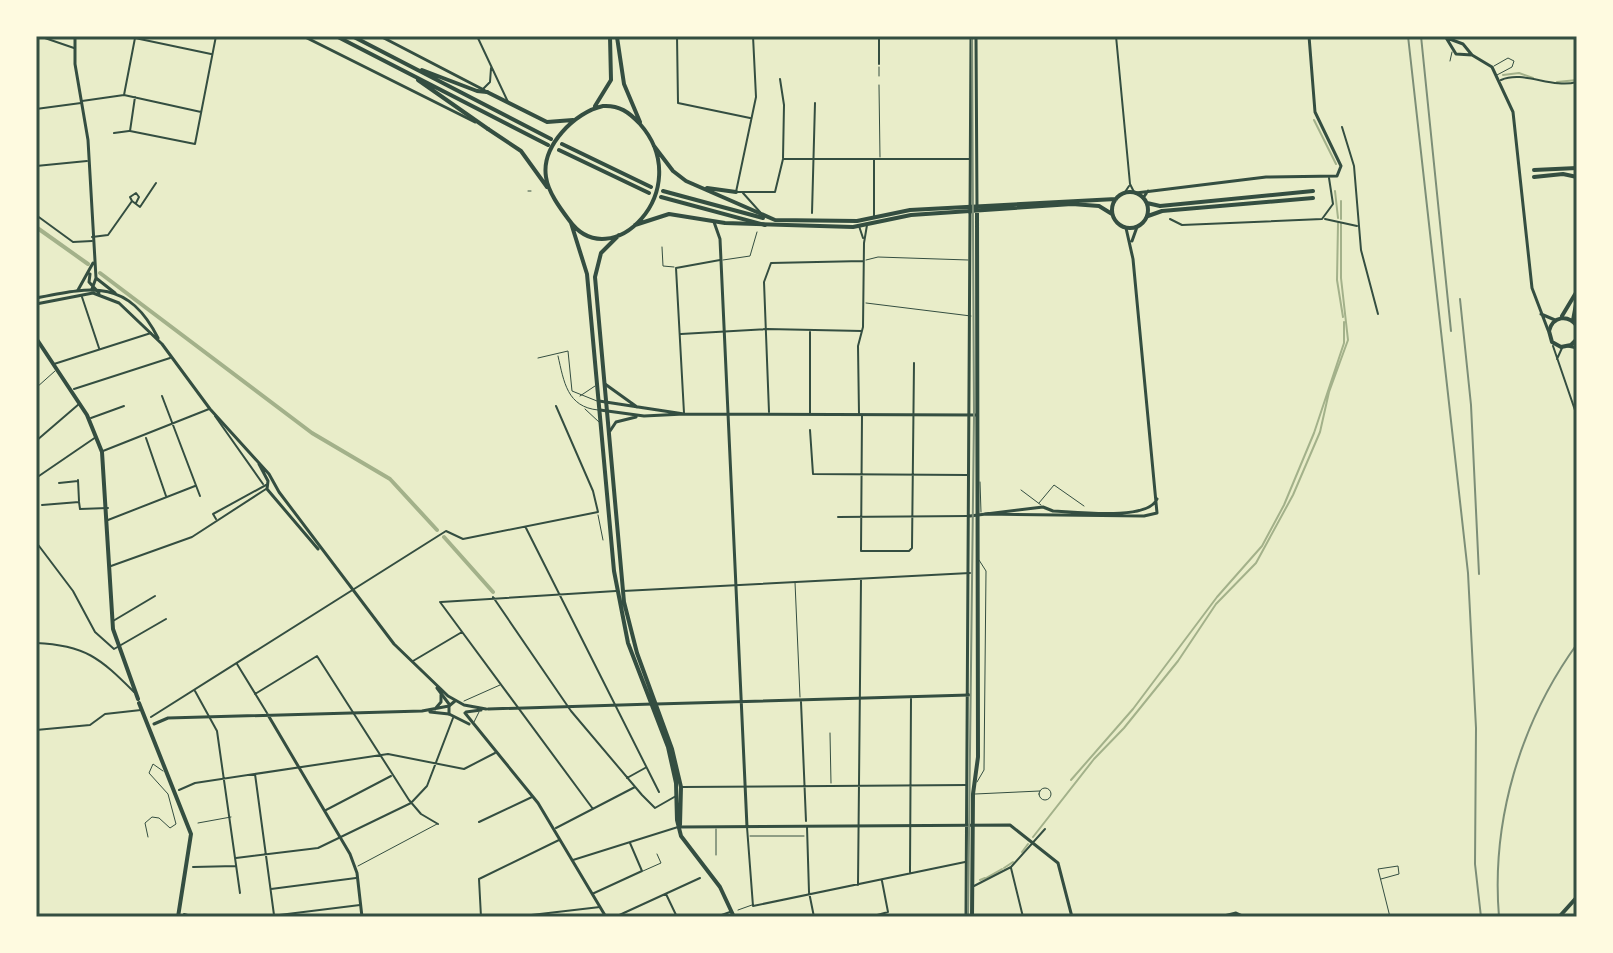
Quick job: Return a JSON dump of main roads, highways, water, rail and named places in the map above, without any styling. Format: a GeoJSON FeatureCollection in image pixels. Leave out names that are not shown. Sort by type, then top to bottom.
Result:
{"type":"FeatureCollection","features":[{"type":"Feature","properties":{"kind":"main road"},"geometry":{"type":"LineString","coordinates":[[336,36],[548,145]]}},
{"type":"Feature","properties":{"kind":"main road"},"geometry":{"type":"LineString","coordinates":[[352,36],[551,139]]}},
{"type":"Feature","properties":{"kind":"main road"},"geometry":{"type":"LineString","coordinates":[[552,192],[545,174],[549,157],[562,133],[600,100],[611,80],[610,37]]}},
{"type":"Feature","properties":{"kind":"main road"},"geometry":{"type":"LineString","coordinates":[[617,37],[624,84],[643,128],[675,173],[765,220]]}},
{"type":"Feature","properties":{"kind":"main road"},"geometry":{"type":"LineString","coordinates":[[413,67],[477,91],[485,90],[547,122],[575,119]]}},
{"type":"Feature","properties":{"kind":"main road"},"geometry":{"type":"LineString","coordinates":[[414,76],[521,151],[571,223],[586,268],[597,380],[603,402]]}},
{"type":"Feature","properties":{"kind":"main road"},"geometry":{"type":"LineString","coordinates":[[589,110],[603,106],[619,108],[643,128]]}},
{"type":"Feature","properties":{"kind":"main road"},"geometry":{"type":"LineString","coordinates":[[562,144],[651,187]]}},
{"type":"Feature","properties":{"kind":"main road"},"geometry":{"type":"LineString","coordinates":[[635,225],[652,205],[660,179],[660,162],[654,146]]}},
{"type":"Feature","properties":{"kind":"main road"},"geometry":{"type":"LineString","coordinates":[[559,150],[649,193]]}},
{"type":"Feature","properties":{"kind":"main road"},"geometry":{"type":"LineString","coordinates":[[1534,170],[1577,168]]}},
{"type":"Feature","properties":{"kind":"main road"},"geometry":{"type":"LineString","coordinates":[[1534,177],[1566,174],[1577,177]]}},
{"type":"Feature","properties":{"kind":"main road"},"geometry":{"type":"LineString","coordinates":[[700,188],[736,192]]}},
{"type":"Feature","properties":{"kind":"main road"},"geometry":{"type":"LineString","coordinates":[[663,191],[765,220]]}},
{"type":"Feature","properties":{"kind":"main road"},"geometry":{"type":"LineString","coordinates":[[1112,214],[1116,199],[1125,192],[1135,192],[1145,201],[1160,206],[1313,191]]}},
{"type":"Feature","properties":{"kind":"main road"},"geometry":{"type":"LineString","coordinates":[[661,197],[765,220],[859,226],[911,215],[971,210]]}},
{"type":"Feature","properties":{"kind":"main road"},"geometry":{"type":"LineString","coordinates":[[732,914],[720,887],[683,841],[668,747],[620,591],[600,424],[605,384],[595,269],[602,250],[635,225],[669,214],[725,223],[853,221],[910,210],[978,210],[1072,204],[1102,207],[1126,228],[1137,227],[1148,216],[1162,211],[1313,198]]}},
{"type":"Feature","properties":{"kind":"main road"},"geometry":{"type":"LineString","coordinates":[[978,210],[1072,199],[1116,199]]}},
{"type":"Feature","properties":{"kind":"main road"},"geometry":{"type":"LineString","coordinates":[[1145,201],[1148,216]]}},
{"type":"Feature","properties":{"kind":"main road"},"geometry":{"type":"LineString","coordinates":[[972,917],[969,826],[978,760],[977,610],[981,514],[974,415],[978,210]]}},
{"type":"Feature","properties":{"kind":"main road"},"geometry":{"type":"LineString","coordinates":[[571,223],[595,239],[619,235]]}},
{"type":"Feature","properties":{"kind":"main road"},"geometry":{"type":"LineString","coordinates":[[1577,291],[1549,331],[1552,342],[1566,347],[1577,339]]}},
{"type":"Feature","properties":{"kind":"main road"},"geometry":{"type":"LineString","coordinates":[[1576,324],[1572,313],[1577,299]]}},
{"type":"Feature","properties":{"kind":"main road"},"geometry":{"type":"LineString","coordinates":[[1557,319],[1576,324]]}},
{"type":"Feature","properties":{"kind":"main road"},"geometry":{"type":"LineString","coordinates":[[36,338],[89,418],[102,452],[108,508],[112,621],[118,650],[177,790],[192,837],[181,914]]}},
{"type":"Feature","properties":{"kind":"main road"},"geometry":{"type":"LineString","coordinates":[[603,411],[609,435],[620,591]]}},
{"type":"Feature","properties":{"kind":"main road"},"geometry":{"type":"LineString","coordinates":[[654,704],[681,787],[679,827]]}},
{"type":"Feature","properties":{"kind":"main road"},"geometry":{"type":"LineString","coordinates":[[1562,916],[1576,899]]}},
{"type":"Feature","properties":{"kind":"waterway"},"geometry":{"type":"LineString","coordinates":[[1503,75],[1519,73],[1533,78]]}},
{"type":"Feature","properties":{"kind":"waterway"},"geometry":{"type":"LineString","coordinates":[[1557,82],[1577,80]]}},
{"type":"Feature","properties":{"kind":"waterway"},"geometry":{"type":"LineString","coordinates":[[1314,120],[1336,164]]}},
{"type":"Feature","properties":{"kind":"waterway"},"geometry":{"type":"LineString","coordinates":[[1335,191],[1338,218]]}},
{"type":"Feature","properties":{"kind":"waterway"},"geometry":{"type":"LineString","coordinates":[[1341,201],[1341,219]]}},
{"type":"Feature","properties":{"kind":"waterway"},"geometry":{"type":"LineString","coordinates":[[1338,223],[1337,280],[1343,317]]}},
{"type":"Feature","properties":{"kind":"waterway"},"geometry":{"type":"LineString","coordinates":[[1033,837],[1094,759],[1124,728],[1178,661],[1216,604],[1256,563],[1293,495],[1320,432],[1329,392],[1348,340],[1341,278],[1341,223]]}},
{"type":"Feature","properties":{"kind":"waterway"},"geometry":{"type":"LineString","coordinates":[[36,227],[88,264]]}},
{"type":"Feature","properties":{"kind":"waterway"},"geometry":{"type":"LineString","coordinates":[[100,273],[312,433],[390,479],[437,530]]}},
{"type":"Feature","properties":{"kind":"waterway"},"geometry":{"type":"LineString","coordinates":[[1071,780],[1133,709],[1217,597],[1262,546],[1284,505],[1314,433],[1344,343],[1344,322]]}},
{"type":"Feature","properties":{"kind":"waterway"},"geometry":{"type":"LineString","coordinates":[[444,537],[493,592]]}},
{"type":"Feature","properties":{"kind":"waterway"},"geometry":{"type":"LineString","coordinates":[[1022,852],[1028,844]]}},
{"type":"Feature","properties":{"kind":"waterway"},"geometry":{"type":"LineString","coordinates":[[1004,868],[1013,862]]}},
{"type":"Feature","properties":{"kind":"waterway"},"geometry":{"type":"LineString","coordinates":[[986,878],[1002,869]]}},
{"type":"Feature","properties":{"kind":"waterway"},"geometry":{"type":"LineString","coordinates":[[980,880],[985,878]]}},
{"type":"Feature","properties":{"kind":"tram line"},"geometry":{"type":"LineString","coordinates":[[968,917],[974,416],[972,36]]}},
{"type":"Feature","properties":{"kind":"railway"},"geometry":{"type":"LineString","coordinates":[[1408,36],[1468,573],[1476,728],[1475,864],[1481,917]]}},
{"type":"Feature","properties":{"kind":"railway"},"geometry":{"type":"LineString","coordinates":[[1421,36],[1451,331]]}},
{"type":"Feature","properties":{"kind":"railway"},"geometry":{"type":"LineString","coordinates":[[1460,299],[1471,405],[1479,574]]}},
{"type":"Feature","properties":{"kind":"railway"},"geometry":{"type":"LineString","coordinates":[[1499,917],[1500,845],[1514,774],[1540,706],[1577,644]]}}]}
